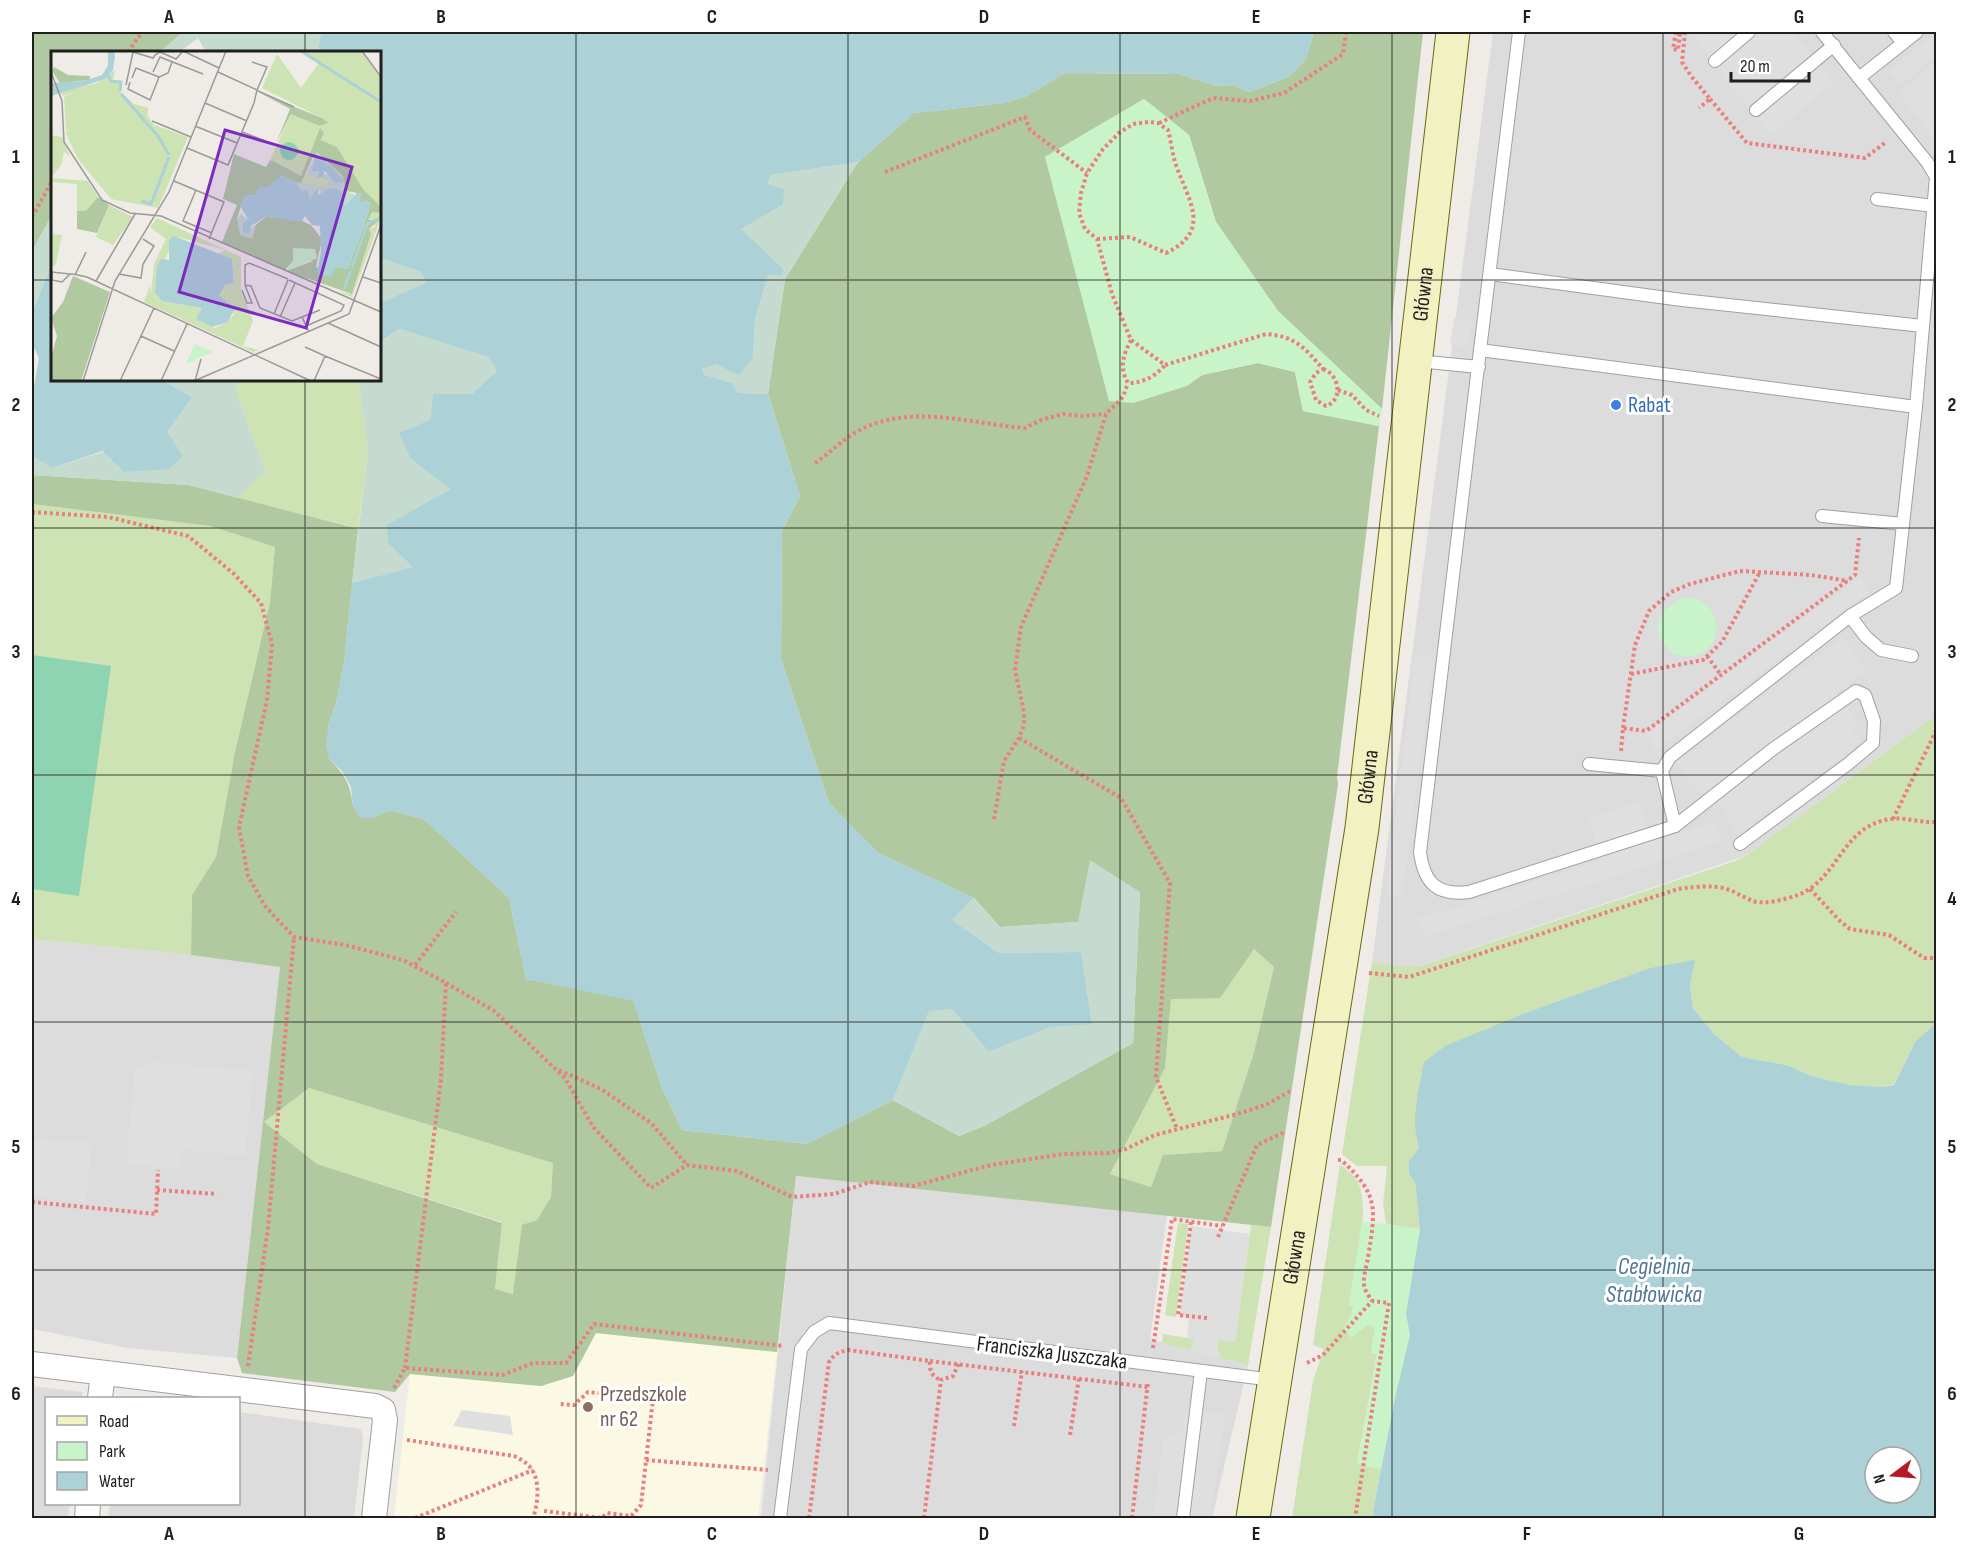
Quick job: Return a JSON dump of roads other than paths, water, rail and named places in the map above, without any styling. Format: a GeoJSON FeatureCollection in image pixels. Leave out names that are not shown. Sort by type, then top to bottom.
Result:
{"type":"FeatureCollection","features":[{"type":"Feature","properties":{"kind":"street","name":"Główna"},"geometry":{"type":"LineString","coordinates":[[1252,1518],[1286,1372],[1360,839],[1453,32]]}},
{"type":"Feature","properties":{"kind":"street"},"geometry":{"type":"LineString","coordinates":[[32,1364],[375,1406],[383,1410],[385,1420],[374,1518]]}},
{"type":"Feature","properties":{"kind":"street"},"geometry":{"type":"LineString","coordinates":[[100,1397],[103,1372]]}},
{"type":"Feature","properties":{"kind":"lane"},"geometry":{"type":"LineString","coordinates":[[1519,32],[1420,852],[1421,866],[1440,891],[1455,894],[1469,892],[1675,826],[1773,748],[1856,691],[1865,695],[1874,721],[1873,742],[1848,764],[1740,844]]}},
{"type":"Feature","properties":{"kind":"lane"},"geometry":{"type":"LineString","coordinates":[[1715,61],[1749,32]]}},
{"type":"Feature","properties":{"kind":"lane"},"geometry":{"type":"LineString","coordinates":[[1675,826],[1662,771],[1670,757],[1850,616],[1896,588],[1916,407],[1936,177],[1927,162],[1822,32]]}},
{"type":"Feature","properties":{"kind":"lane"},"geometry":{"type":"LineString","coordinates":[[1894,32],[1903,43]]}},
{"type":"Feature","properties":{"kind":"lane"},"geometry":{"type":"LineString","coordinates":[[1859,78],[1917,32]]}},
{"type":"Feature","properties":{"kind":"lane"},"geometry":{"type":"LineString","coordinates":[[1756,110],[1834,45]]}},
{"type":"Feature","properties":{"kind":"lane"},"geometry":{"type":"LineString","coordinates":[[1877,199],[1934,206]]}},
{"type":"Feature","properties":{"kind":"lane"},"geometry":{"type":"LineString","coordinates":[[1490,274],[1682,300],[1923,326]]}},
{"type":"Feature","properties":{"kind":"lane"},"geometry":{"type":"LineString","coordinates":[[1480,351],[1916,407]]}},
{"type":"Feature","properties":{"kind":"lane"},"geometry":{"type":"LineString","coordinates":[[1416,361],[1479,367]]}},
{"type":"Feature","properties":{"kind":"lane"},"geometry":{"type":"LineString","coordinates":[[1822,516],[1903,524]]}},
{"type":"Feature","properties":{"kind":"lane"},"geometry":{"type":"LineString","coordinates":[[1850,616],[1866,637],[1881,650],[1911,656]]}},
{"type":"Feature","properties":{"kind":"lane"},"geometry":{"type":"LineString","coordinates":[[1589,764],[1662,771]]}},
{"type":"Feature","properties":{"kind":"lane","name":"Franciszka Juszczaka"},"geometry":{"type":"LineString","coordinates":[[780,1518],[801,1349],[814,1332],[829,1323],[1201,1371],[1286,1372]]}},
{"type":"Feature","properties":{"kind":"lane"},"geometry":{"type":"LineString","coordinates":[[1183,1518],[1201,1371]]}},
{"type":"Feature","properties":{"kind":"water"},"geometry":{"type":"Polygon","coordinates":[[[321,32],[1314,32],[1306,59],[1288,77],[1249,92],[1234,85],[1217,86],[1179,74],[1065,73],[1027,96],[1004,103],[914,113],[858,162],[770,175],[768,184],[784,190],[783,204],[741,229],[784,270],[780,275],[768,275],[755,319],[753,358],[739,375],[716,364],[702,369],[705,375],[732,383],[738,393],[768,394],[800,496],[782,531],[781,659],[829,803],[878,853],[974,898],[952,920],[999,953],[1081,952],[1092,1024],[1050,1027],[989,1052],[952,1009],[929,1011],[893,1100],[807,1144],[682,1130],[662,1088],[633,1001],[526,979],[509,898],[424,819],[389,810],[371,818],[360,818],[353,806],[351,787],[342,771],[329,759],[326,745],[328,726],[336,704],[344,662],[352,583],[413,567],[388,543],[387,525],[451,489],[411,459],[399,433],[430,420],[433,394],[472,394],[497,371],[488,357],[400,329],[383,340],[381,338],[381,303],[426,283],[421,272],[381,258],[381,51],[318,51],[321,32]]]}},
{"type":"Feature","properties":{"kind":"water"},"geometry":{"type":"Polygon","coordinates":[[[51,266],[51,381],[164,381],[192,397],[167,432],[183,456],[169,469],[124,472],[103,451],[52,468],[32,456],[32,399],[39,358],[32,343],[32,313],[51,266]]]}},
{"type":"Feature","properties":{"kind":"water","name":"Cegielnia Stabłowicka"},"geometry":{"type":"Polygon","coordinates":[[[1695,960],[1690,985],[1693,1008],[1715,1035],[1742,1057],[1786,1065],[1814,1077],[1851,1085],[1882,1087],[1894,1085],[1915,1042],[1936,1023],[1936,1518],[1374,1518],[1373,1511],[1395,1398],[1410,1335],[1406,1314],[1420,1229],[1415,1182],[1409,1174],[1409,1161],[1419,1148],[1415,1116],[1424,1062],[1445,1046],[1528,1012],[1650,968],[1695,960]]]}},
{"type":"Feature","properties":{"kind":"place","name":"Rabat"},"geometry":{"type":"Point","coordinates":[1616,405]}},
{"type":"Feature","properties":{"kind":"place","name":"Przedszkole nr 62"},"geometry":{"type":"Point","coordinates":[588,1407]}}]}
